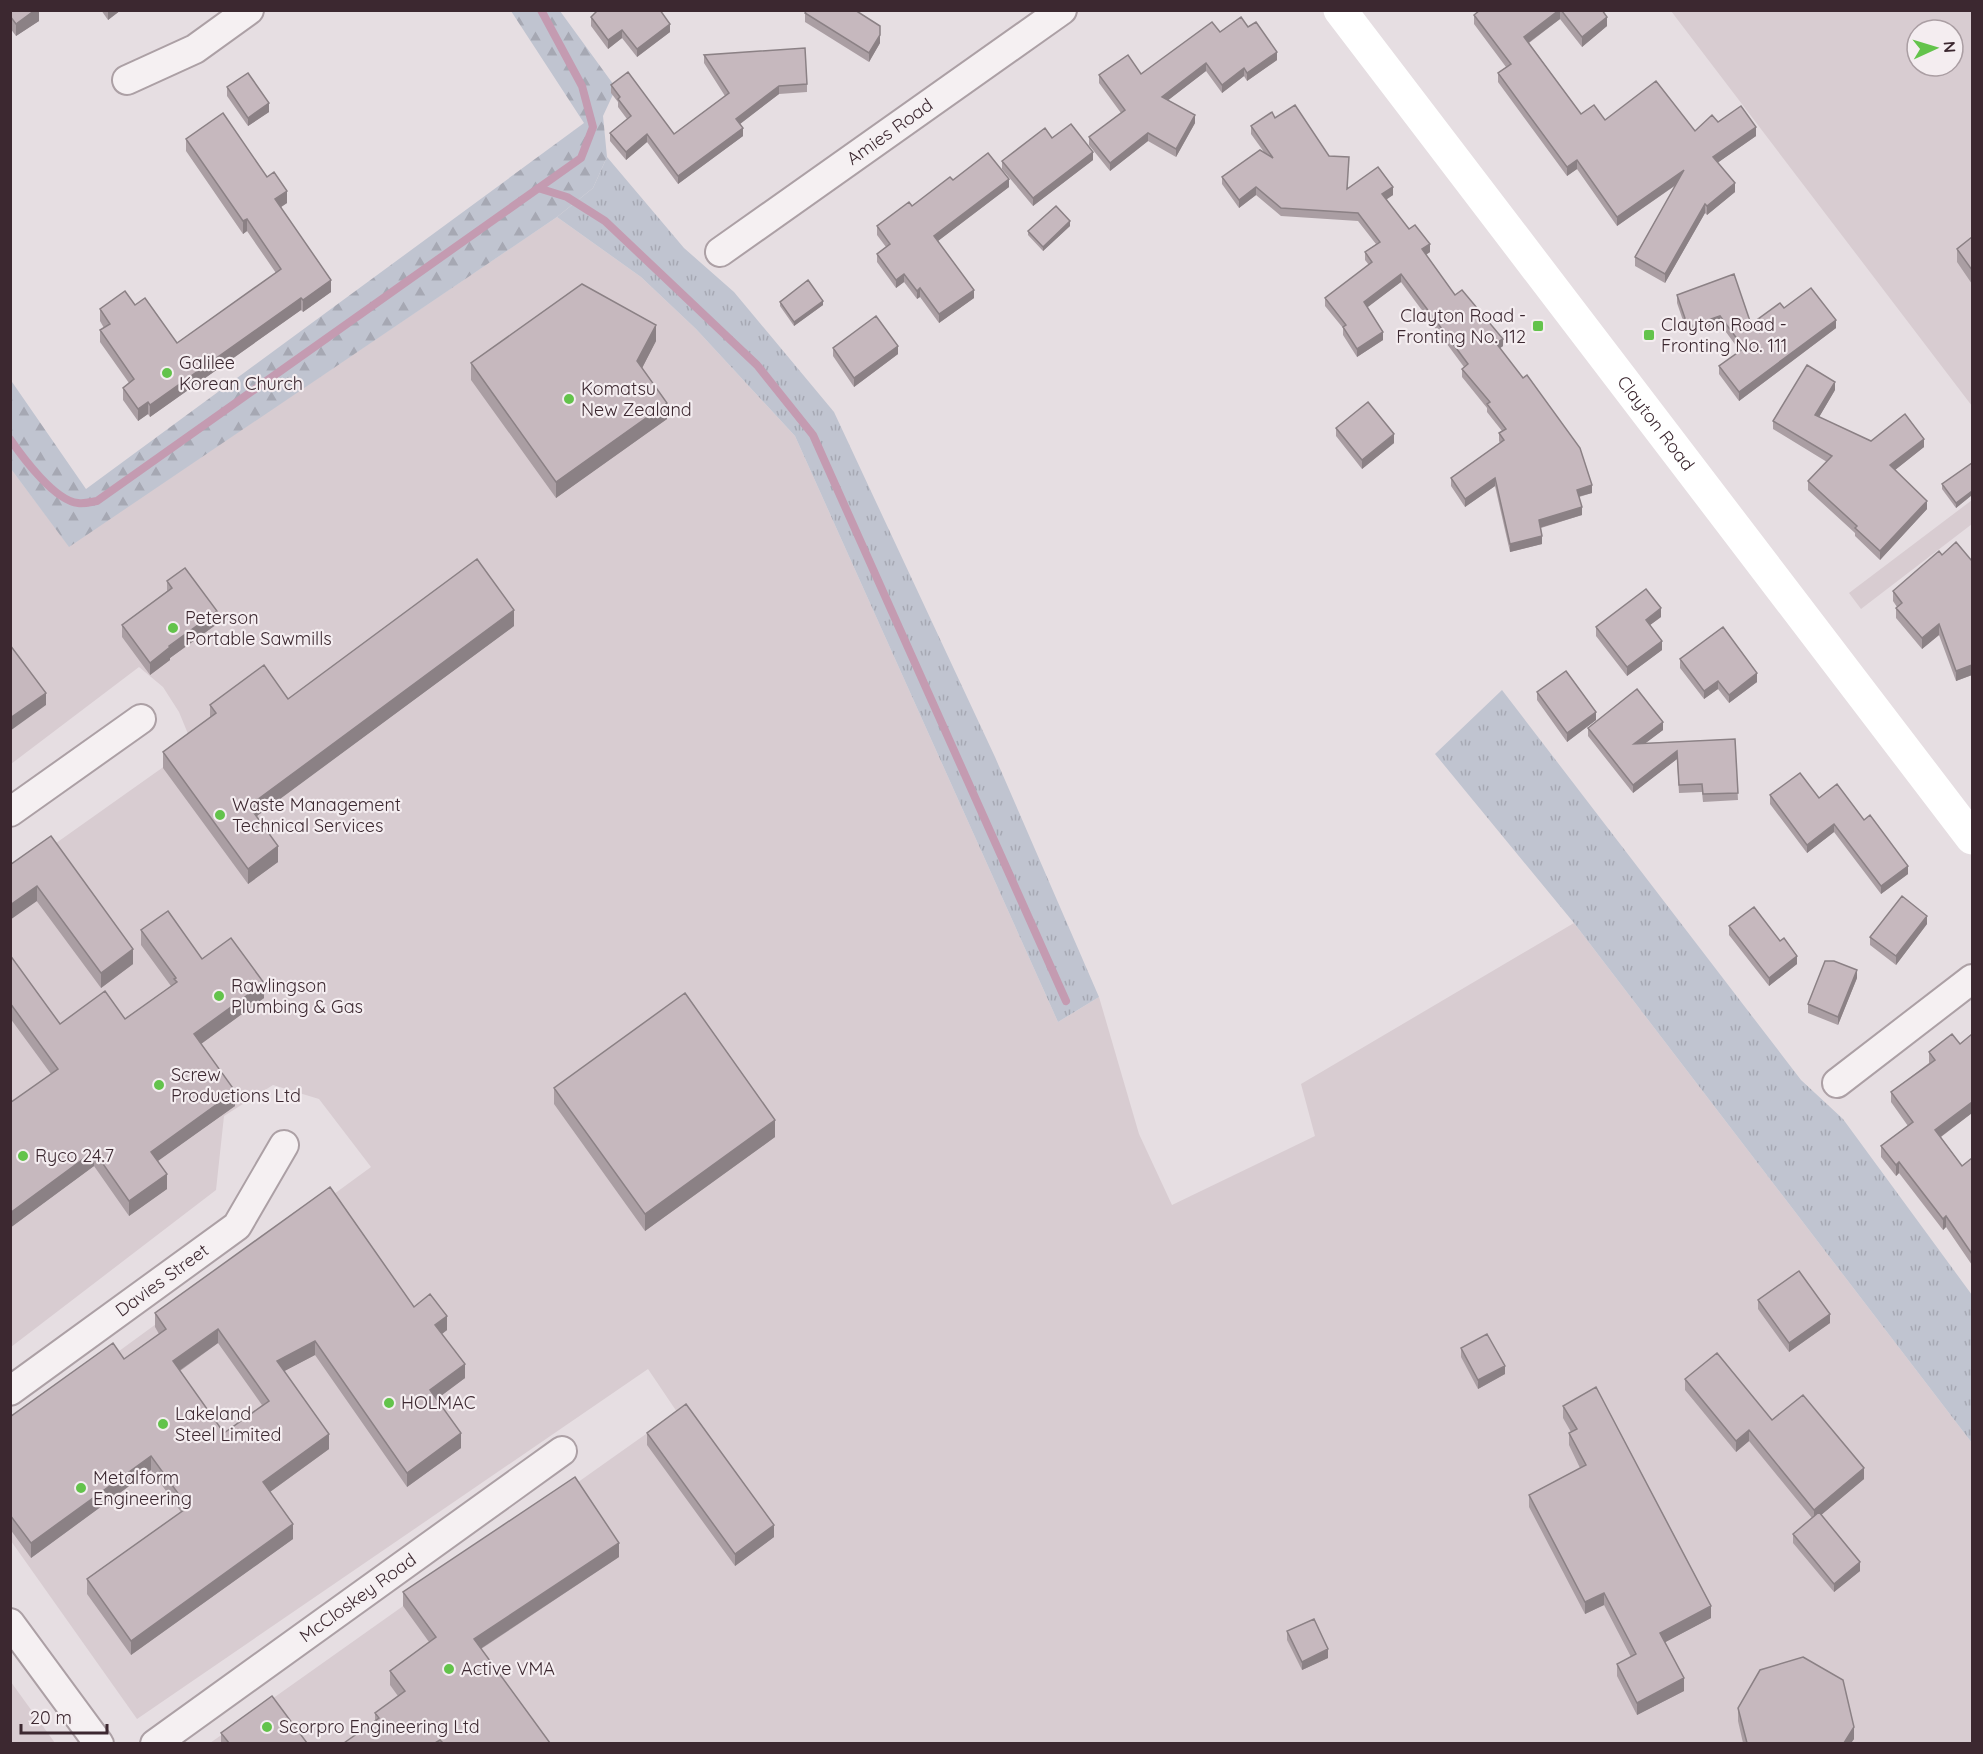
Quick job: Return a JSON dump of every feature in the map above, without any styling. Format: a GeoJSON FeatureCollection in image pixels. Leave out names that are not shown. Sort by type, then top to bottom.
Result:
{"type":"FeatureCollection","features":[{"type":"Feature","properties":{"kind":"main road","name":"Clayton Road"},"geometry":{"type":"LineString","coordinates":[[1340,10],[1972,838]]}},
{"type":"Feature","properties":{"kind":"street"},"geometry":{"type":"LineString","coordinates":[[127,80],[195,49],[249,10]]}},
{"type":"Feature","properties":{"kind":"street","name":"Amies Road"},"geometry":{"type":"LineString","coordinates":[[720,252],[1062,10]]}},
{"type":"Feature","properties":{"kind":"street"},"geometry":{"type":"LineString","coordinates":[[10,813],[141,719]]}},
{"type":"Feature","properties":{"kind":"street"},"geometry":{"type":"LineString","coordinates":[[1838,1083],[1972,979]]}},
{"type":"Feature","properties":{"kind":"street","name":"Davies Street"},"geometry":{"type":"LineString","coordinates":[[10,1391],[237,1226],[284,1145]]}},
{"type":"Feature","properties":{"kind":"street","name":"McCloskey Road"},"geometry":{"type":"LineString","coordinates":[[155,1743],[562,1451]]}},
{"type":"Feature","properties":{"kind":"street"},"geometry":{"type":"LineString","coordinates":[[10,1623],[99,1743]]}},
{"type":"Feature","properties":{"kind":"shaded area"},"geometry":{"type":"Polygon","coordinates":[[[1671,11],[1972,11],[1972,406],[1671,11]]]}},
{"type":"Feature","properties":{"kind":"shaded area"},"geometry":{"type":"Polygon","coordinates":[[[557,217],[641,277],[696,329],[795,436],[1058,1022],[1099,997],[1139,1134],[1172,1205],[1315,1136],[1301,1084],[1574,923],[1972,1443],[1972,1743],[210,1743],[677,1412],[648,1369],[137,1719],[11,1541],[11,1430],[371,1167],[319,1099],[273,1085],[224,1116],[216,1190],[11,1347],[11,875],[193,746],[179,712],[163,687],[139,667],[11,764],[11,469],[69,546],[557,217]]]}},
{"type":"Feature","properties":{"kind":"shaded area"},"geometry":{"type":"Polygon","coordinates":[[[1972,500],[1972,524],[1861,609],[1849,593],[1972,500]]]}},
{"type":"Feature","properties":{"kind":"shaded area"},"geometry":{"type":"Polygon","coordinates":[[[11,1682],[55,1743],[11,1743],[11,1682]]]}},
{"type":"Feature","properties":{"kind":"green space"},"geometry":{"type":"Polygon","coordinates":[[[511,11],[560,11],[616,88],[603,116],[607,157],[593,188],[557,217],[69,547],[11,469],[10,379],[86,489],[584,123],[511,11]]]}},
{"type":"Feature","properties":{"kind":"green space"},"geometry":{"type":"Polygon","coordinates":[[[607,157],[684,248],[734,292],[834,412],[995,757],[1099,997],[1058,1022],[795,436],[696,329],[641,277],[557,217],[593,188],[607,157]]]}},
{"type":"Feature","properties":{"kind":"green space"},"geometry":{"type":"Polygon","coordinates":[[[1502,690],[1801,1080],[1843,1119],[1972,1295],[1972,1443],[1574,923],[1435,754],[1502,690]]]}},
{"type":"Feature","properties":{"kind":"building"},"geometry":{"type":"Polygon","coordinates":[[[10,10],[35,10],[16,24],[10,16],[10,10]]]}},
{"type":"Feature","properties":{"kind":"building"},"geometry":{"type":"Polygon","coordinates":[[[598,10],[660,10],[670,24],[637,49],[622,30],[608,40],[591,17],[598,10]]]}},
{"type":"Feature","properties":{"kind":"building"},"geometry":{"type":"Polygon","coordinates":[[[807,10],[855,10],[880,26],[880,35],[869,53],[805,13],[807,10]]]}},
{"type":"Feature","properties":{"kind":"building"},"geometry":{"type":"Polygon","coordinates":[[[1480,10],[1559,10],[1524,37],[1581,114],[1594,105],[1605,120],[1656,81],[1695,131],[1712,115],[1718,122],[1741,106],[1756,127],[1713,157],[1735,183],[1707,206],[1705,204],[1665,274],[1635,257],[1684,170],[1617,217],[1577,160],[1567,167],[1498,73],[1511,64],[1474,15],[1480,10]]]}},
{"type":"Feature","properties":{"kind":"building"},"geometry":{"type":"Polygon","coordinates":[[[1561,10],[1602,10],[1607,17],[1582,37],[1561,10]]]}},
{"type":"Feature","properties":{"kind":"building"},"geometry":{"type":"Polygon","coordinates":[[[1241,17],[1248,27],[1256,22],[1277,52],[1247,73],[1244,68],[1222,85],[1206,63],[1162,97],[1195,115],[1176,149],[1148,133],[1110,163],[1089,137],[1125,110],[1099,75],[1128,55],[1141,74],[1212,22],[1220,32],[1241,17]]]}},
{"type":"Feature","properties":{"kind":"building"},"geometry":{"type":"Polygon","coordinates":[[[805,48],[807,84],[779,86],[736,119],[743,128],[678,176],[647,134],[626,152],[610,133],[631,116],[611,85],[628,72],[674,134],[729,93],[704,55],[805,48]]]}},
{"type":"Feature","properties":{"kind":"building"},"geometry":{"type":"Polygon","coordinates":[[[248,73],[269,103],[248,118],[227,87],[248,73]]]}},
{"type":"Feature","properties":{"kind":"building"},"geometry":{"type":"Polygon","coordinates":[[[1295,105],[1329,156],[1349,157],[1347,189],[1378,167],[1393,187],[1382,194],[1409,229],[1415,225],[1430,244],[1422,249],[1455,295],[1462,290],[1503,339],[1496,343],[1523,378],[1527,375],[1580,448],[1592,485],[1577,490],[1582,507],[1539,520],[1542,536],[1510,544],[1495,478],[1465,499],[1451,478],[1504,440],[1499,433],[1506,429],[1487,404],[1490,402],[1462,369],[1468,364],[1401,274],[1364,302],[1383,332],[1357,349],[1343,327],[1346,325],[1325,298],[1372,262],[1365,252],[1380,242],[1358,213],[1281,208],[1256,187],[1239,200],[1222,177],[1260,150],[1273,158],[1251,126],[1272,112],[1275,118],[1295,105]]]}},
{"type":"Feature","properties":{"kind":"building"},"geometry":{"type":"Polygon","coordinates":[[[223,113],[267,177],[274,172],[287,191],[275,199],[331,280],[303,300],[301,298],[150,405],[148,402],[138,409],[123,388],[134,379],[100,330],[110,324],[100,309],[125,291],[135,305],[145,298],[177,343],[281,269],[247,219],[243,221],[186,139],[223,113]]]}},
{"type":"Feature","properties":{"kind":"building"},"geometry":{"type":"Polygon","coordinates":[[[1071,124],[1093,152],[1033,198],[1002,161],[1045,128],[1052,138],[1071,124]]]}},
{"type":"Feature","properties":{"kind":"building"},"geometry":{"type":"Polygon","coordinates":[[[988,153],[1009,179],[934,236],[974,290],[939,314],[920,288],[917,291],[904,274],[896,280],[877,254],[890,244],[877,226],[909,202],[912,206],[950,177],[953,180],[988,153]]]}},
{"type":"Feature","properties":{"kind":"building"},"geometry":{"type":"Polygon","coordinates":[[[1056,206],[1070,221],[1043,247],[1028,231],[1056,206]]]}},
{"type":"Feature","properties":{"kind":"building"},"geometry":{"type":"Polygon","coordinates":[[[1972,237],[1972,270],[1957,249],[1972,237]]]}},
{"type":"Feature","properties":{"kind":"building"},"geometry":{"type":"Polygon","coordinates":[[[1734,274],[1751,324],[1780,303],[1784,308],[1811,288],[1836,320],[1739,392],[1719,366],[1744,348],[1720,316],[1688,327],[1677,295],[1734,274]]]}},
{"type":"Feature","properties":{"kind":"building"},"geometry":{"type":"Polygon","coordinates":[[[808,280],[823,301],[794,322],[780,302],[808,280]]]}},
{"type":"Feature","properties":{"kind":"building","name":"Komatsu New Zealand"},"geometry":{"type":"Polygon","coordinates":[[[582,284],[656,325],[637,361],[667,403],[556,482],[471,363],[582,284]]]}},
{"type":"Feature","properties":{"kind":"building"},"geometry":{"type":"Polygon","coordinates":[[[876,316],[898,346],[854,378],[833,348],[876,316]]]}},
{"type":"Feature","properties":{"kind":"building"},"geometry":{"type":"Polygon","coordinates":[[[1807,365],[1835,382],[1815,415],[1871,441],[1905,414],[1924,439],[1890,465],[1927,501],[1880,551],[1855,528],[1857,526],[1808,481],[1832,456],[1773,421],[1807,365]]]}},
{"type":"Feature","properties":{"kind":"building"},"geometry":{"type":"Polygon","coordinates":[[[1368,402],[1394,434],[1362,460],[1336,428],[1368,402]]]}},
{"type":"Feature","properties":{"kind":"building"},"geometry":{"type":"Polygon","coordinates":[[[1972,463],[1972,491],[1956,503],[1942,484],[1972,463]]]}},
{"type":"Feature","properties":{"kind":"building"},"geometry":{"type":"Polygon","coordinates":[[[1956,542],[1972,561],[1972,665],[1956,671],[1939,624],[1922,638],[1896,608],[1902,603],[1893,591],[1939,551],[1942,555],[1956,542]]]}},
{"type":"Feature","properties":{"kind":"building"},"geometry":{"type":"Polygon","coordinates":[[[477,559],[514,610],[249,806],[278,846],[248,869],[163,752],[216,713],[210,705],[264,665],[288,699],[477,559]]]}},
{"type":"Feature","properties":{"kind":"building","name":"Peterson Portable Sawmills"},"geometry":{"type":"Polygon","coordinates":[[[185,568],[217,611],[150,663],[122,625],[172,588],[167,581],[185,568]]]}},
{"type":"Feature","properties":{"kind":"building"},"geometry":{"type":"Polygon","coordinates":[[[1646,589],[1661,608],[1646,620],[1662,641],[1627,667],[1596,627],[1646,589]]]}},
{"type":"Feature","properties":{"kind":"building"},"geometry":{"type":"Polygon","coordinates":[[[1723,627],[1757,673],[1729,695],[1718,681],[1704,691],[1680,659],[1723,627]]]}},
{"type":"Feature","properties":{"kind":"building"},"geometry":{"type":"Polygon","coordinates":[[[10,645],[46,693],[10,718],[10,645]]]}},
{"type":"Feature","properties":{"kind":"building"},"geometry":{"type":"Polygon","coordinates":[[[1566,671],[1596,712],[1567,733],[1537,692],[1566,671]]]}},
{"type":"Feature","properties":{"kind":"building"},"geometry":{"type":"Polygon","coordinates":[[[1637,689],[1663,722],[1634,744],[1735,739],[1738,793],[1703,794],[1702,784],[1679,785],[1677,751],[1633,785],[1588,728],[1637,689]]]}},
{"type":"Feature","properties":{"kind":"building"},"geometry":{"type":"Polygon","coordinates":[[[1800,773],[1819,798],[1837,784],[1864,820],[1870,815],[1908,866],[1881,886],[1834,824],[1807,845],[1770,795],[1800,773]]]}},
{"type":"Feature","properties":{"kind":"building"},"geometry":{"type":"Polygon","coordinates":[[[51,836],[133,949],[101,973],[37,886],[10,905],[10,865],[51,836]]]}},
{"type":"Feature","properties":{"kind":"building"},"geometry":{"type":"Polygon","coordinates":[[[1902,896],[1927,916],[1896,956],[1870,937],[1902,896]]]}},
{"type":"Feature","properties":{"kind":"building"},"geometry":{"type":"Polygon","coordinates":[[[1754,907],[1780,941],[1784,938],[1797,956],[1769,978],[1729,926],[1754,907]]]}},
{"type":"Feature","properties":{"kind":"building"},"geometry":{"type":"Polygon","coordinates":[[[168,911],[202,959],[231,938],[264,983],[194,1034],[235,1091],[151,1152],[167,1174],[129,1201],[94,1151],[10,1213],[10,1103],[58,1069],[10,1003],[10,955],[60,1024],[105,991],[125,1019],[177,982],[141,930],[168,911]]]}},
{"type":"Feature","properties":{"kind":"building"},"geometry":{"type":"Polygon","coordinates":[[[1825,961],[1834,961],[1857,970],[1838,1017],[1808,1004],[1825,961]]]}},
{"type":"Feature","properties":{"kind":"building"},"geometry":{"type":"Polygon","coordinates":[[[685,993],[775,1120],[645,1214],[554,1088],[685,993]]]}},
{"type":"Feature","properties":{"kind":"building"},"geometry":{"type":"Polygon","coordinates":[[[1952,1034],[1960,1044],[1972,1034],[1972,1102],[1935,1130],[1962,1166],[1972,1158],[1972,1254],[1946,1216],[1943,1219],[1899,1162],[1896,1165],[1881,1146],[1913,1122],[1891,1092],[1935,1060],[1929,1052],[1952,1034]]]}},
{"type":"Feature","properties":{"kind":"building"},"geometry":{"type":"Polygon","coordinates":[[[330,1187],[414,1307],[430,1294],[447,1316],[435,1325],[465,1364],[430,1390],[461,1433],[407,1473],[315,1341],[277,1361],[329,1434],[263,1482],[293,1524],[131,1641],[87,1579],[188,1507],[151,1456],[31,1543],[10,1515],[10,1417],[113,1343],[124,1359],[166,1329],[155,1313],[330,1187]],[[218,1329],[173,1361],[224,1433],[269,1401],[218,1329]]]}},
{"type":"Feature","properties":{"kind":"building"},"geometry":{"type":"Polygon","coordinates":[[[1799,1271],[1830,1314],[1789,1343],[1758,1300],[1799,1271]]]}},
{"type":"Feature","properties":{"kind":"building"},"geometry":{"type":"Polygon","coordinates":[[[1487,1334],[1505,1366],[1478,1380],[1461,1348],[1487,1334]]]}},
{"type":"Feature","properties":{"kind":"building"},"geometry":{"type":"Polygon","coordinates":[[[1717,1353],[1772,1420],[1803,1395],[1864,1468],[1814,1510],[1749,1430],[1736,1441],[1685,1379],[1717,1353]]]}},
{"type":"Feature","properties":{"kind":"building"},"geometry":{"type":"Polygon","coordinates":[[[1596,1387],[1711,1606],[1660,1633],[1684,1678],[1637,1703],[1617,1664],[1636,1654],[1604,1593],[1585,1602],[1529,1495],[1586,1465],[1569,1433],[1577,1429],[1563,1406],[1596,1387]]]}},
{"type":"Feature","properties":{"kind":"building"},"geometry":{"type":"Polygon","coordinates":[[[686,1404],[774,1525],[735,1554],[647,1433],[686,1404]]]}},
{"type":"Feature","properties":{"kind":"building"},"geometry":{"type":"Polygon","coordinates":[[[575,1477],[619,1543],[474,1639],[550,1743],[443,1743],[440,1740],[435,1743],[344,1743],[379,1718],[375,1713],[405,1691],[390,1671],[436,1637],[403,1592],[575,1477]]]}},
{"type":"Feature","properties":{"kind":"building"},"geometry":{"type":"Polygon","coordinates":[[[1819,1512],[1860,1562],[1834,1584],[1793,1534],[1819,1512]]]}},
{"type":"Feature","properties":{"kind":"building"},"geometry":{"type":"Polygon","coordinates":[[[1314,1619],[1328,1649],[1302,1662],[1287,1631],[1314,1619]]]}},
{"type":"Feature","properties":{"kind":"building"},"geometry":{"type":"Polygon","coordinates":[[[1803,1657],[1843,1680],[1854,1727],[1844,1743],[1747,1743],[1738,1708],[1760,1670],[1803,1657]]]}},
{"type":"Feature","properties":{"kind":"building"},"geometry":{"type":"Polygon","coordinates":[[[272,1696],[307,1743],[229,1743],[221,1733],[272,1696]]]}},
{"type":"Feature","properties":{"kind":"waterway"},"geometry":{"type":"LineString","coordinates":[[10,439],[40,477],[60,495],[78,503],[97,501],[581,158],[593,127],[582,86],[541,10]]}},
{"type":"Feature","properties":{"kind":"waterway"},"geometry":{"type":"LineString","coordinates":[[538,188],[567,197],[605,221],[757,365],[813,435],[1066,1001]]}},
{"type":"Feature","properties":{"kind":"place","name":"Clayton Road - Fronting No. 112"},"geometry":{"type":"Point","coordinates":[1538,326]}},
{"type":"Feature","properties":{"kind":"place","name":"Clayton Road - Fronting No. 111"},"geometry":{"type":"Point","coordinates":[1649,335]}},
{"type":"Feature","properties":{"kind":"place","name":"Galilee Korean Church"},"geometry":{"type":"Point","coordinates":[167,373]}},
{"type":"Feature","properties":{"kind":"place","name":"Komatsu New Zealand"},"geometry":{"type":"Point","coordinates":[569,399]}},
{"type":"Feature","properties":{"kind":"place","name":"Peterson Portable Sawmills"},"geometry":{"type":"Point","coordinates":[173,628]}},
{"type":"Feature","properties":{"kind":"place","name":"Waste Management Technical Services"},"geometry":{"type":"Point","coordinates":[220,815]}},
{"type":"Feature","properties":{"kind":"place","name":"Rawlingson Plumbing & Gas"},"geometry":{"type":"Point","coordinates":[219,996]}},
{"type":"Feature","properties":{"kind":"place","name":"Screw Productions Ltd"},"geometry":{"type":"Point","coordinates":[159,1085]}},
{"type":"Feature","properties":{"kind":"place","name":"Ryco 24.7"},"geometry":{"type":"Point","coordinates":[23,1156]}},
{"type":"Feature","properties":{"kind":"place","name":"HOLMAC"},"geometry":{"type":"Point","coordinates":[389,1403]}},
{"type":"Feature","properties":{"kind":"place","name":"Lakeland Steel Limited"},"geometry":{"type":"Point","coordinates":[163,1424]}},
{"type":"Feature","properties":{"kind":"place","name":"Metalform Engineering"},"geometry":{"type":"Point","coordinates":[81,1488]}},
{"type":"Feature","properties":{"kind":"place","name":"Active VMA"},"geometry":{"type":"Point","coordinates":[449,1669]}},
{"type":"Feature","properties":{"kind":"place","name":"Scorpro Engineering Ltd"},"geometry":{"type":"Point","coordinates":[267,1727]}}]}
